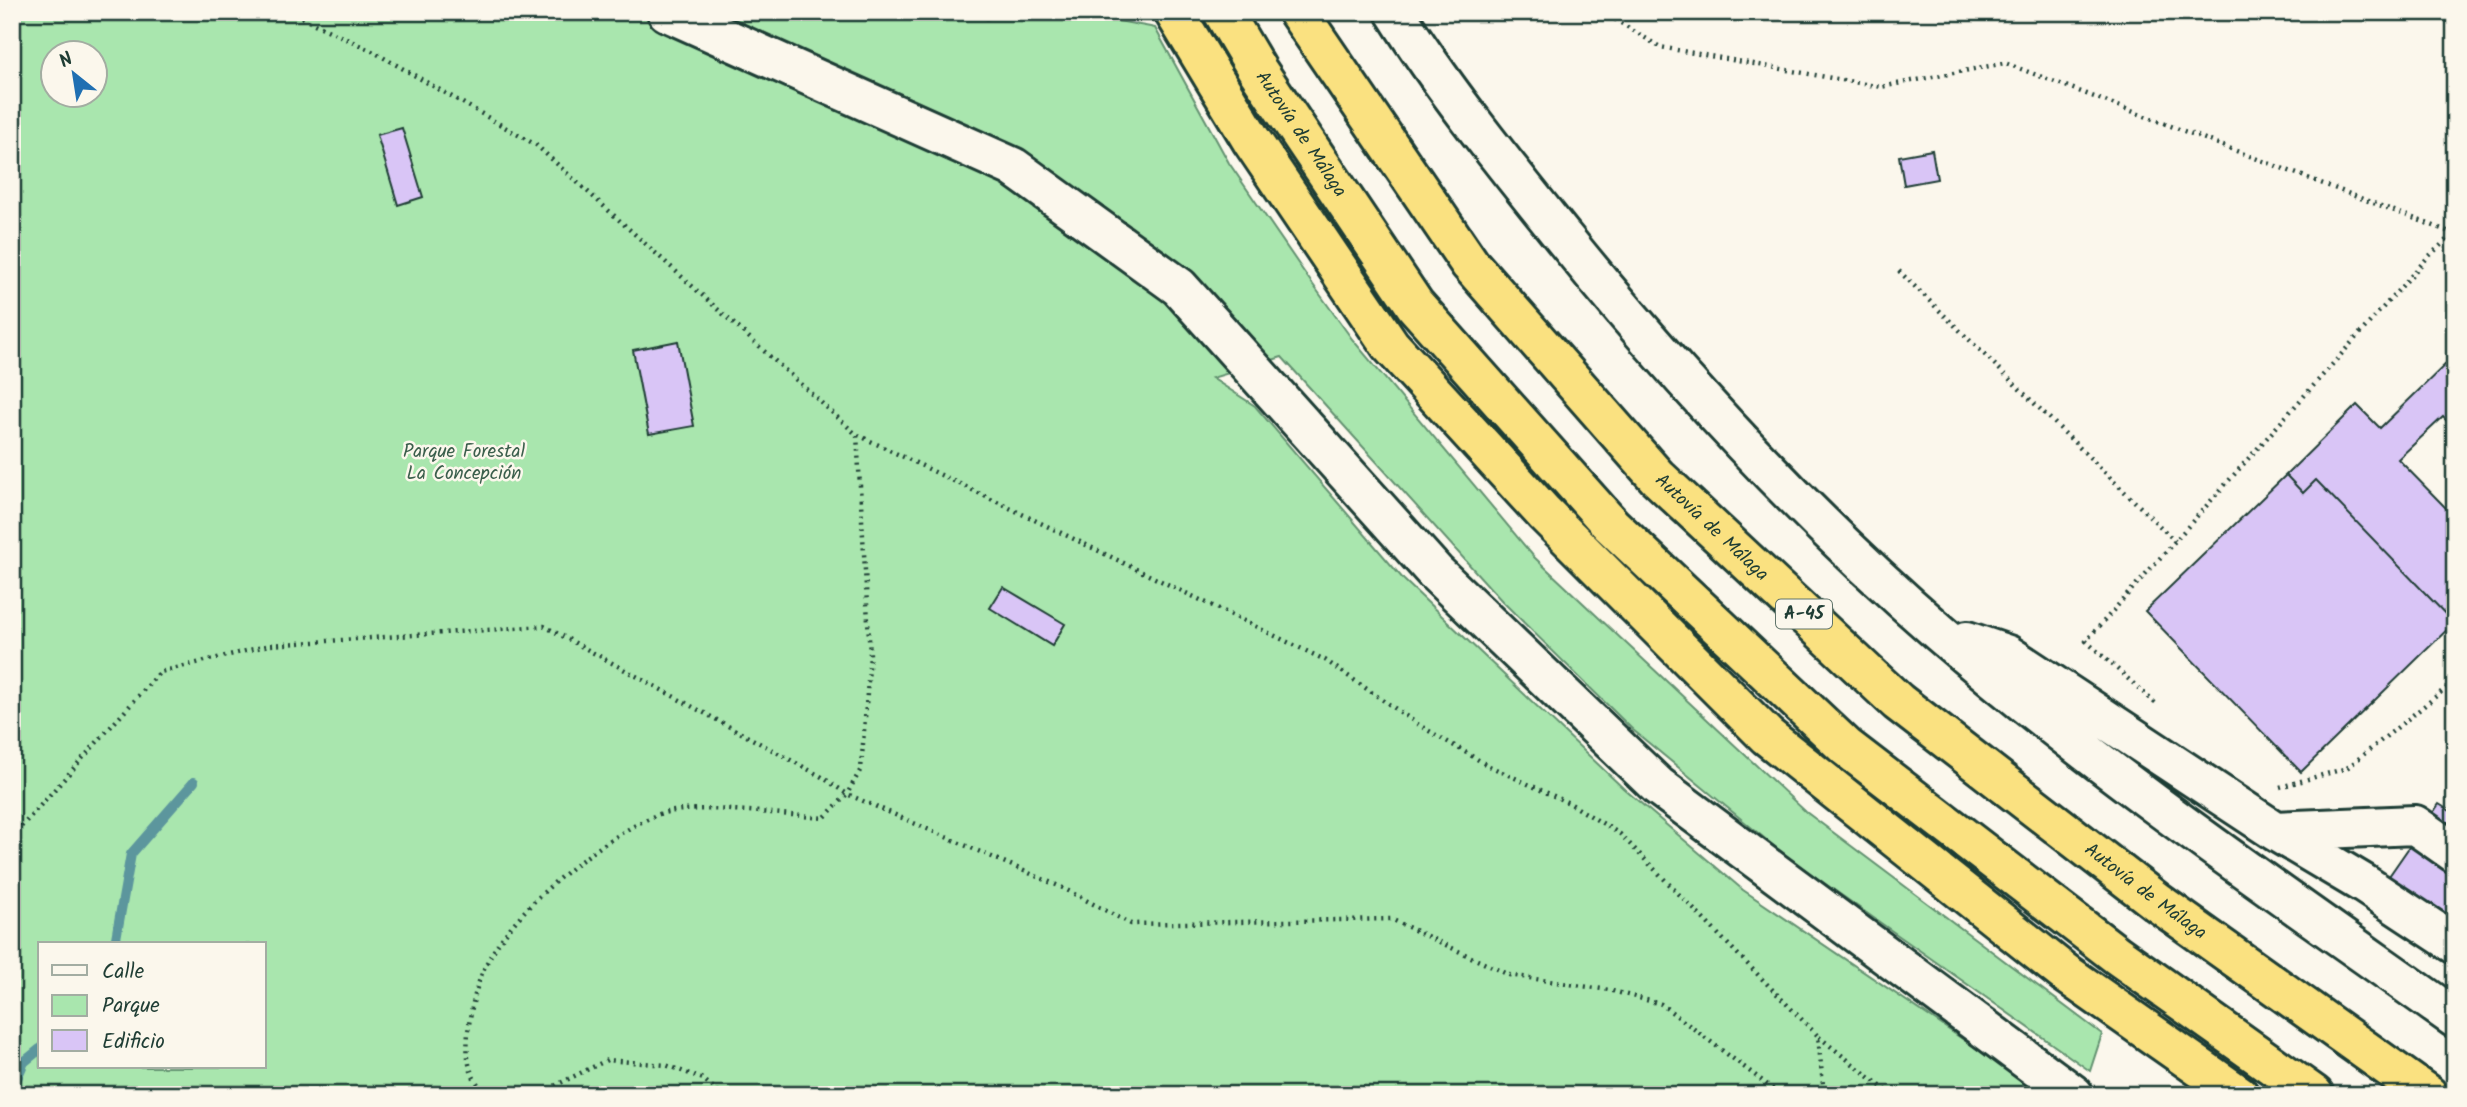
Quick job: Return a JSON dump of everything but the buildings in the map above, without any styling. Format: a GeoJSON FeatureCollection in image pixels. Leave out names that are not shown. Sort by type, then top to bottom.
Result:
{"type":"FeatureCollection","features":[{"type":"Feature","properties":{"kind":"highway","name":"Autovía de Málaga"},"geometry":{"type":"LineString","coordinates":[[1223,12],[1265,82],[1415,305],[1611,525],[1846,747],[2117,955],[2314,1095]]}},
{"type":"Feature","properties":{"kind":"highway","name":"Autovía de Málaga"},"geometry":{"type":"LineString","coordinates":[[1298,12],[1470,264],[1657,477],[1898,702],[2157,902],[2428,1095]]}},
{"type":"Feature","properties":{"kind":"highway"},"geometry":{"type":"LineString","coordinates":[[1168,13],[1390,345],[1553,523],[1767,736],[2065,973],[2239,1095]]}},
{"type":"Feature","properties":{"kind":"street"},"geometry":{"type":"LineString","coordinates":[[667,12],[1013,167],[1179,287],[1435,572],[1658,786],[2074,1095]]}},
{"type":"Feature","properties":{"kind":"street"},"geometry":{"type":"LineString","coordinates":[[1395,12],[1526,191],[1639,330],[1765,468],[1939,632],[2075,743],[2203,839],[2455,1018]]}},
{"type":"Feature","properties":{"kind":"street"},"geometry":{"type":"LineString","coordinates":[[1939,632],[2008,655],[2275,831],[2364,884],[2455,944]]}},
{"type":"Feature","properties":{"kind":"street"},"geometry":{"type":"LineString","coordinates":[[2275,831],[2416,825],[2455,853]]}},
{"type":"Feature","properties":{"kind":"path"},"geometry":{"type":"LineString","coordinates":[[289,12],[372,51],[536,145],[857,435],[1325,660],[1419,724],[1487,765],[1571,804],[1620,834],[1818,1037],[1892,1095]]}},
{"type":"Feature","properties":{"kind":"path"},"geometry":{"type":"LineString","coordinates":[[1603,12],[1660,47],[1881,87],[2005,64],[2454,233],[2427,258],[2086,641],[2156,704]]}},
{"type":"Feature","properties":{"kind":"path"},"geometry":{"type":"LineString","coordinates":[[1899,271],[2175,541]]}},
{"type":"Feature","properties":{"kind":"path"},"geometry":{"type":"LineString","coordinates":[[489,1095],[471,1076],[467,1049],[470,1017],[483,971],[503,937],[567,874],[605,845],[656,815],[711,809],[824,818],[847,794],[861,769],[870,655],[857,435]]}},
{"type":"Feature","properties":{"kind":"path"},"geometry":{"type":"LineString","coordinates":[[12,837],[160,672],[270,645],[544,626],[822,777],[847,794],[1061,887],[1131,924],[1391,919],[1509,975],[1609,990],[1661,1004],[1781,1095]]}},
{"type":"Feature","properties":{"kind":"path"},"geometry":{"type":"LineString","coordinates":[[2268,781],[2280,788],[2347,768],[2455,681]]}},
{"type":"Feature","properties":{"kind":"path"},"geometry":{"type":"LineString","coordinates":[[1818,1037],[1824,1095]]}},
{"type":"Feature","properties":{"kind":"path"},"geometry":{"type":"LineString","coordinates":[[536,1095],[607,1060],[666,1065],[703,1079],[722,1095]]}},
{"type":"Feature","properties":{"kind":"shaded area"},"geometry":{"type":"Polygon","coordinates":[[[1071,12],[1130,12],[1138,25],[1071,12]]]}},
{"type":"Feature","properties":{"kind":"green space","name":"Parque Forestal La Concepción"},"geometry":{"type":"Polygon","coordinates":[[[1022,11],[1045,11],[1155,28],[1229,163],[1306,275],[1352,339],[1534,557],[1806,812],[2102,1034],[2090,1071],[1786,856],[1633,730],[1502,601],[1282,357],[1212,378],[1255,406],[1404,580],[1623,788],[1743,890],[2045,1095],[12,1095],[12,12],[972,12],[987,19],[1022,11]]]}},
{"type":"Feature","properties":{"kind":"waterway"},"geometry":{"type":"LineString","coordinates":[[115,942],[131,854],[194,782]]}},
{"type":"Feature","properties":{"kind":"waterway"},"geometry":{"type":"LineString","coordinates":[[12,1090],[24,1062],[38,1051]]}}]}
